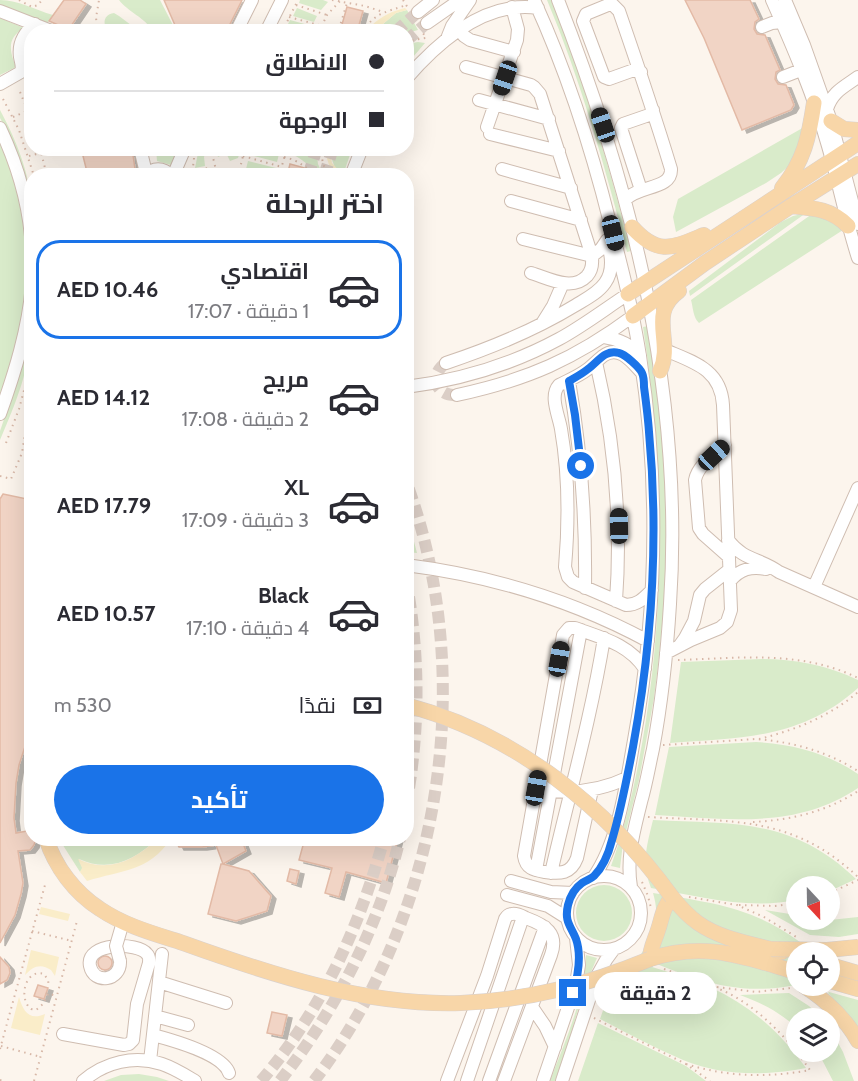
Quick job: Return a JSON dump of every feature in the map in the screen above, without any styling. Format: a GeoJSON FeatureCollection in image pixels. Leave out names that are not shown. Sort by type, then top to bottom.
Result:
{"type":"FeatureCollection","features":[{"type":"Feature","properties":{"kind":"main road"},"geometry":{"type":"LineString","coordinates":[[774,197],[789,180],[801,160],[808,138],[824,111],[844,129],[858,130]]}},
{"type":"Feature","properties":{"kind":"main road"},"geometry":{"type":"LineString","coordinates":[[628,294],[858,143]]}},
{"type":"Feature","properties":{"kind":"main road"},"geometry":{"type":"LineString","coordinates":[[633,316],[705,263],[846,171]]}},
{"type":"Feature","properties":{"kind":"main road"},"geometry":{"type":"LineString","coordinates":[[790,206],[816,208],[855,224]]}},
{"type":"Feature","properties":{"kind":"main road"},"geometry":{"type":"LineString","coordinates":[[632,227],[650,243],[668,247],[724,230]]}},
{"type":"Feature","properties":{"kind":"main road"},"geometry":{"type":"LineString","coordinates":[[660,370],[665,350],[661,323],[664,307],[670,298],[693,279],[705,263]]}},
{"type":"Feature","properties":{"kind":"main road"},"geometry":{"type":"LineString","coordinates":[[414,707],[472,729],[546,772],[579,796],[608,823],[676,896],[688,915],[708,930],[786,966]]}},
{"type":"Feature","properties":{"kind":"main road"},"geometry":{"type":"LineString","coordinates":[[49,846],[59,868],[77,890],[98,908],[123,922],[288,977],[359,994],[408,1001],[466,1003],[500,1000],[532,996],[581,985],[655,963],[672,953],[707,951],[786,956]]}},
{"type":"Feature","properties":{"kind":"main road"},"geometry":{"type":"LineString","coordinates":[[655,963],[651,948],[664,909],[676,896]]}},
{"type":"Feature","properties":{"kind":"main road"},"geometry":{"type":"LineString","coordinates":[[767,956],[858,947]]}},
{"type":"Feature","properties":{"kind":"main road"},"geometry":{"type":"LineString","coordinates":[[767,956],[786,974]]}},
{"type":"Feature","properties":{"kind":"main road"},"geometry":{"type":"LineString","coordinates":[[840,968],[858,972]]}},
{"type":"Feature","properties":{"kind":"main road"},"geometry":{"type":"LineString","coordinates":[[840,984],[858,989]]}},
{"type":"Feature","properties":{"kind":"main road"},"geometry":{"type":"LineString","coordinates":[[819,996],[838,1014],[858,1041]]}},
{"type":"Feature","properties":{"kind":"street"},"geometry":{"type":"LineString","coordinates":[[240,24],[252,0]]}},
{"type":"Feature","properties":{"kind":"street"},"geometry":{"type":"LineString","coordinates":[[270,24],[282,0]]}},
{"type":"Feature","properties":{"kind":"street"},"geometry":{"type":"LineString","coordinates":[[414,12],[434,0]]}},
{"type":"Feature","properties":{"kind":"street"},"geometry":{"type":"LineString","coordinates":[[424,26],[460,0]]}},
{"type":"Feature","properties":{"kind":"street"},"geometry":{"type":"LineString","coordinates":[[446,40],[452,26],[470,0]]}},
{"type":"Feature","properties":{"kind":"street"},"geometry":{"type":"LineString","coordinates":[[558,0],[603,125],[632,227],[650,303],[668,432],[671,475],[672,657],[630,848],[631,887]]}},
{"type":"Feature","properties":{"kind":"street"},"geometry":{"type":"LineString","coordinates":[[772,0],[801,70],[824,111],[836,157]]}},
{"type":"Feature","properties":{"kind":"street"},"geometry":{"type":"LineString","coordinates":[[785,0],[817,80],[836,157],[846,171],[858,258]]}},
{"type":"Feature","properties":{"kind":"street"},"geometry":{"type":"LineString","coordinates":[[414,71],[446,40],[478,17],[500,9],[536,4],[577,108],[607,211],[633,316],[648,423],[653,488],[652,590],[645,669],[627,778],[612,843],[593,878]]}},
{"type":"Feature","properties":{"kind":"street"},"geometry":{"type":"LineString","coordinates":[[625,200],[641,190],[666,182],[671,173],[653,110],[640,72],[618,10],[613,5],[608,5],[588,13],[583,19],[584,24],[603,75],[606,78],[612,78],[634,70],[640,72]]}},
{"type":"Feature","properties":{"kind":"street"},"geometry":{"type":"LineString","coordinates":[[512,7],[518,29],[518,40],[495,104],[489,131],[559,152]]}},
{"type":"Feature","properties":{"kind":"street"},"geometry":{"type":"LineString","coordinates":[[0,11],[35,24]]}},
{"type":"Feature","properties":{"kind":"street"},"geometry":{"type":"LineString","coordinates":[[762,27],[782,22]]}},
{"type":"Feature","properties":{"kind":"street"},"geometry":{"type":"LineString","coordinates":[[459,30],[470,40],[514,52]]}},
{"type":"Feature","properties":{"kind":"street"},"geometry":{"type":"LineString","coordinates":[[0,84],[21,72],[23,68],[20,53],[24,37]]}},
{"type":"Feature","properties":{"kind":"street"},"geometry":{"type":"LineString","coordinates":[[580,59],[596,53]]}},
{"type":"Feature","properties":{"kind":"street"},"geometry":{"type":"LineString","coordinates":[[466,67],[534,87],[542,98],[581,220],[592,256],[591,270],[585,277],[568,284],[531,273]]}},
{"type":"Feature","properties":{"kind":"street"},"geometry":{"type":"LineString","coordinates":[[783,77],[801,70]]}},
{"type":"Feature","properties":{"kind":"street"},"geometry":{"type":"LineString","coordinates":[[817,80],[832,86],[858,76]]}},
{"type":"Feature","properties":{"kind":"street"},"geometry":{"type":"LineString","coordinates":[[824,111],[831,98],[858,76]]}},
{"type":"Feature","properties":{"kind":"street"},"geometry":{"type":"LineString","coordinates":[[479,100],[549,119]]}},
{"type":"Feature","properties":{"kind":"street"},"geometry":{"type":"LineString","coordinates":[[641,190],[621,128],[623,124],[649,115],[653,110]]}},
{"type":"Feature","properties":{"kind":"street"},"geometry":{"type":"LineString","coordinates":[[0,128],[21,184],[24,199]]}},
{"type":"Feature","properties":{"kind":"street"},"geometry":{"type":"LineString","coordinates":[[502,169],[570,188]]}},
{"type":"Feature","properties":{"kind":"street"},"geometry":{"type":"LineString","coordinates":[[512,201],[581,220]]}},
{"type":"Feature","properties":{"kind":"street"},"geometry":{"type":"LineString","coordinates":[[446,363],[491,348],[525,333],[599,290],[610,275],[612,262],[607,240],[607,211]]}},
{"type":"Feature","properties":{"kind":"street"},"geometry":{"type":"LineString","coordinates":[[523,239],[592,256]]}},
{"type":"Feature","properties":{"kind":"street"},"geometry":{"type":"LineString","coordinates":[[592,256],[607,240]]}},
{"type":"Feature","properties":{"kind":"street"},"geometry":{"type":"LineString","coordinates":[[543,323],[563,283]]}},
{"type":"Feature","properties":{"kind":"street"},"geometry":{"type":"LineString","coordinates":[[414,386],[449,380],[517,359],[579,327],[628,294]]}},
{"type":"Feature","properties":{"kind":"street"},"geometry":{"type":"LineString","coordinates":[[539,310],[557,297]]}},
{"type":"Feature","properties":{"kind":"street"},"geometry":{"type":"LineString","coordinates":[[457,395],[523,378],[565,359],[633,316]]}},
{"type":"Feature","properties":{"kind":"street"},"geometry":{"type":"LineString","coordinates":[[0,414],[24,335]]}},
{"type":"Feature","properties":{"kind":"street"},"geometry":{"type":"LineString","coordinates":[[604,336],[623,342],[640,355]]}},
{"type":"Feature","properties":{"kind":"street"},"geometry":{"type":"LineString","coordinates":[[665,350],[702,367],[716,380],[723,398],[731,610],[727,622],[720,628],[679,646]]}},
{"type":"Feature","properties":{"kind":"street"},"geometry":{"type":"LineString","coordinates":[[642,373],[626,356],[619,353],[607,354],[583,373],[556,387],[554,394],[568,480],[566,571],[570,580],[626,605],[639,602],[652,590]]}},
{"type":"Feature","properties":{"kind":"street"},"geometry":{"type":"LineString","coordinates":[[596,362],[609,422],[616,481],[619,541],[616,602]]}},
{"type":"Feature","properties":{"kind":"street"},"geometry":{"type":"LineString","coordinates":[[569,381],[583,483],[585,588]]}},
{"type":"Feature","properties":{"kind":"street"},"geometry":{"type":"LineString","coordinates":[[725,445],[701,468],[695,480],[699,528],[729,556]]}},
{"type":"Feature","properties":{"kind":"street"},"geometry":{"type":"LineString","coordinates":[[814,587],[858,488]]}},
{"type":"Feature","properties":{"kind":"street"},"geometry":{"type":"LineString","coordinates":[[728,540],[736,550],[747,557],[858,607]]}},
{"type":"Feature","properties":{"kind":"street"},"geometry":{"type":"LineString","coordinates":[[414,566],[529,590],[586,611],[648,641]]}},
{"type":"Feature","properties":{"kind":"street"},"geometry":{"type":"LineString","coordinates":[[672,657],[694,621],[700,595],[705,589],[730,575],[753,567],[779,572]]}},
{"type":"Feature","properties":{"kind":"street"},"geometry":{"type":"LineString","coordinates":[[592,790],[576,862],[571,869],[564,873],[551,873],[527,866],[524,856],[563,634],[569,628],[575,628],[617,644],[636,656],[645,669]]}},
{"type":"Feature","properties":{"kind":"street"},"geometry":{"type":"LineString","coordinates":[[536,870],[581,630]]}},
{"type":"Feature","properties":{"kind":"street"},"geometry":{"type":"LineString","coordinates":[[551,873],[569,792],[590,715],[604,639]]}},
{"type":"Feature","properties":{"kind":"street"},"geometry":{"type":"LineString","coordinates":[[536,788],[569,792],[592,790],[627,778]]}},
{"type":"Feature","properties":{"kind":"street"},"geometry":{"type":"LineString","coordinates":[[599,876],[620,879],[631,887],[640,900],[642,908],[638,930],[628,942],[607,951],[593,949],[580,943],[571,932],[567,918],[568,905],[573,893],[581,884],[599,876]]}},
{"type":"Feature","properties":{"kind":"street"},"geometry":{"type":"LineString","coordinates":[[511,881],[551,892],[573,893]]}},
{"type":"Feature","properties":{"kind":"street"},"geometry":{"type":"LineString","coordinates":[[507,895],[548,906],[567,918]]}},
{"type":"Feature","properties":{"kind":"street"},"geometry":{"type":"LineString","coordinates":[[447,1081],[487,976],[505,919],[512,914],[549,930],[553,940],[553,951],[504,1081]]}},
{"type":"Feature","properties":{"kind":"street"},"geometry":{"type":"LineString","coordinates":[[467,1081],[523,917]]}},
{"type":"Feature","properties":{"kind":"street"},"geometry":{"type":"LineString","coordinates":[[63,1034],[122,1045],[129,1044],[134,1038],[137,1004],[149,956],[145,951],[126,947],[104,948],[95,951],[89,963],[92,972],[104,979],[116,973],[120,961],[116,946],[123,922]]}},
{"type":"Feature","properties":{"kind":"street"},"geometry":{"type":"LineString","coordinates":[[489,1081],[545,927]]}},
{"type":"Feature","properties":{"kind":"street"},"geometry":{"type":"LineString","coordinates":[[543,1081],[578,975],[579,956],[576,938]]}},
{"type":"Feature","properties":{"kind":"street"},"geometry":{"type":"LineString","coordinates":[[562,1081],[594,985],[601,968],[614,949]]}},
{"type":"Feature","properties":{"kind":"street"},"geometry":{"type":"LineString","coordinates":[[150,1061],[162,954]]}},
{"type":"Feature","properties":{"kind":"street"},"geometry":{"type":"LineString","coordinates":[[159,982],[226,1003]]}},
{"type":"Feature","properties":{"kind":"street"},"geometry":{"type":"LineString","coordinates":[[137,1004],[188,1025]]}},
{"type":"Feature","properties":{"kind":"street"},"geometry":{"type":"LineString","coordinates":[[532,1007],[555,1047]]}},
{"type":"Feature","properties":{"kind":"street"},"geometry":{"type":"LineString","coordinates":[[153,1035],[182,1043],[210,1056],[225,1064],[229,1073]]}},
{"type":"Feature","properties":{"kind":"street"},"geometry":{"type":"LineString","coordinates":[[83,1081],[98,1070],[130,1060],[150,1061],[163,1065],[195,1081]]}},
{"type":"Feature","properties":{"kind":"path"},"geometry":{"type":"LineString","coordinates":[[19,0],[35,7],[42,0]]}},
{"type":"Feature","properties":{"kind":"path"},"geometry":{"type":"LineString","coordinates":[[97,24],[99,0]]}},
{"type":"Feature","properties":{"kind":"path"},"geometry":{"type":"LineString","coordinates":[[286,24],[298,0]]}},
{"type":"Feature","properties":{"kind":"path"},"geometry":{"type":"LineString","coordinates":[[332,0],[383,12]]}},
{"type":"Feature","properties":{"kind":"path"},"geometry":{"type":"LineString","coordinates":[[403,0],[414,12]]}},
{"type":"Feature","properties":{"kind":"path"},"geometry":{"type":"LineString","coordinates":[[322,24],[340,1]]}},
{"type":"Feature","properties":{"kind":"path"},"geometry":{"type":"LineString","coordinates":[[341,24],[347,3]]}},
{"type":"Feature","properties":{"kind":"path"},"geometry":{"type":"LineString","coordinates":[[296,5],[327,15]]}},
{"type":"Feature","properties":{"kind":"path"},"geometry":{"type":"LineString","coordinates":[[369,24],[383,12],[406,5]]}},
{"type":"Feature","properties":{"kind":"path"},"geometry":{"type":"LineString","coordinates":[[289,17],[314,24]]}},
{"type":"Feature","properties":{"kind":"path"},"geometry":{"type":"LineString","coordinates":[[414,40],[426,38],[424,26]]}},
{"type":"Feature","properties":{"kind":"path"},"geometry":{"type":"LineString","coordinates":[[20,92],[24,102]]}},
{"type":"Feature","properties":{"kind":"path"},"geometry":{"type":"LineString","coordinates":[[3,99],[24,144]]}},
{"type":"Feature","properties":{"kind":"path"},"geometry":{"type":"LineString","coordinates":[[13,117],[24,113]]}},
{"type":"Feature","properties":{"kind":"path"},"geometry":{"type":"LineString","coordinates":[[29,156],[32,168]]}},
{"type":"Feature","properties":{"kind":"path"},"geometry":{"type":"LineString","coordinates":[[240,168],[243,156],[282,167],[285,156]]}},
{"type":"Feature","properties":{"kind":"path"},"geometry":{"type":"LineString","coordinates":[[287,156],[307,168]]}},
{"type":"Feature","properties":{"kind":"path"},"geometry":{"type":"LineString","coordinates":[[6,443],[24,392]]}},
{"type":"Feature","properties":{"kind":"path"},"geometry":{"type":"LineString","coordinates":[[0,476],[11,479],[19,462],[24,433]]}},
{"type":"Feature","properties":{"kind":"path"},"geometry":{"type":"LineString","coordinates":[[672,657],[792,658],[822,664],[858,678]]}},
{"type":"Feature","properties":{"kind":"path"},"geometry":{"type":"LineString","coordinates":[[756,740],[808,724],[838,707],[858,692]]}},
{"type":"Feature","properties":{"kind":"path"},"geometry":{"type":"LineString","coordinates":[[663,745],[756,740],[786,743],[816,750],[858,771]]}},
{"type":"Feature","properties":{"kind":"path"},"geometry":{"type":"LineString","coordinates":[[648,817],[750,823],[771,821],[806,815],[858,791]]}},
{"type":"Feature","properties":{"kind":"path"},"geometry":{"type":"LineString","coordinates":[[750,823],[780,830],[808,841],[835,857],[858,879],[840,889]]}},
{"type":"Feature","properties":{"kind":"path"},"geometry":{"type":"LineString","coordinates":[[40,1057],[0,1048],[45,885]]}},
{"type":"Feature","properties":{"kind":"path"},"geometry":{"type":"LineString","coordinates":[[676,896],[736,905],[786,904]]}},
{"type":"Feature","properties":{"kind":"path"},"geometry":{"type":"LineString","coordinates":[[736,905],[777,924],[801,940]]}},
{"type":"Feature","properties":{"kind":"path"},"geometry":{"type":"LineString","coordinates":[[34,1081],[77,921]]}},
{"type":"Feature","properties":{"kind":"path"},"geometry":{"type":"LineString","coordinates":[[32,931],[72,941]]}},
{"type":"Feature","properties":{"kind":"path"},"geometry":{"type":"LineString","coordinates":[[655,963],[726,992],[753,1009],[786,1039]]}},
{"type":"Feature","properties":{"kind":"path"},"geometry":{"type":"LineString","coordinates":[[49,987],[44,974],[39,972],[33,974],[25,987],[24,994],[26,1004],[31,1010],[38,1009],[43,1004],[47,993],[57,996]]}},
{"type":"Feature","properties":{"kind":"path"},"geometry":{"type":"LineString","coordinates":[[711,986],[756,992],[786,987]]}},
{"type":"Feature","properties":{"kind":"path"},"geometry":{"type":"LineString","coordinates":[[594,1018],[686,1064],[710,1081]]}},
{"type":"Feature","properties":{"kind":"path"},"geometry":{"type":"LineString","coordinates":[[686,1064],[744,1076],[775,1076],[810,1070],[805,1062]]}},
{"type":"Feature","properties":{"kind":"green space"},"geometry":{"type":"Polygon","coordinates":[[[0,0],[20,3],[53,15],[47,23],[0,6],[0,0]]]}},
{"type":"Feature","properties":{"kind":"green space"},"geometry":{"type":"Polygon","coordinates":[[[119,0],[160,0],[172,24],[148,24],[119,0]]]}},
{"type":"Feature","properties":{"kind":"green space"},"geometry":{"type":"Polygon","coordinates":[[[300,0],[328,2],[321,10],[299,3],[300,0]]]}},
{"type":"Feature","properties":{"kind":"green space"},"geometry":{"type":"Polygon","coordinates":[[[547,0],[551,0],[585,93],[631,251],[627,252],[592,124],[547,0]]]}},
{"type":"Feature","properties":{"kind":"green space"},"geometry":{"type":"Polygon","coordinates":[[[297,8],[317,16],[314,22],[293,16],[297,8]]]}},
{"type":"Feature","properties":{"kind":"green space"},"geometry":{"type":"Polygon","coordinates":[[[407,10],[418,30],[414,31],[414,24],[383,24],[396,13],[407,10]]]}},
{"type":"Feature","properties":{"kind":"green space"},"geometry":{"type":"Polygon","coordinates":[[[114,13],[130,24],[105,24],[108,16],[114,13]]]}},
{"type":"Feature","properties":{"kind":"green space"},"geometry":{"type":"Polygon","coordinates":[[[0,18],[24,28],[12,40],[11,50],[16,67],[0,75],[0,18]]]}},
{"type":"Feature","properties":{"kind":"green space"},"geometry":{"type":"Polygon","coordinates":[[[290,20],[305,24],[288,24],[290,20]]]}},
{"type":"Feature","properties":{"kind":"green space"},"geometry":{"type":"Polygon","coordinates":[[[414,43],[425,43],[414,56],[414,43]]]}},
{"type":"Feature","properties":{"kind":"green space"},"geometry":{"type":"Polygon","coordinates":[[[0,110],[22,158],[24,184],[10,137],[0,118],[0,110]]]}},
{"type":"Feature","properties":{"kind":"green space"},"geometry":{"type":"Polygon","coordinates":[[[806,126],[792,163],[781,173],[676,232],[673,217],[678,199],[806,126]]]}},
{"type":"Feature","properties":{"kind":"green space"},"geometry":{"type":"Polygon","coordinates":[[[0,140],[14,178],[24,221],[24,307],[13,359],[0,397],[0,140]]]}},
{"type":"Feature","properties":{"kind":"green space"},"geometry":{"type":"Polygon","coordinates":[[[157,156],[174,156],[171,165],[157,161],[157,156]]]}},
{"type":"Feature","properties":{"kind":"green space"},"geometry":{"type":"Polygon","coordinates":[[[197,156],[204,156],[205,166],[195,168],[197,156]]]}},
{"type":"Feature","properties":{"kind":"green space"},"geometry":{"type":"Polygon","coordinates":[[[228,156],[239,156],[238,158],[230,161],[228,156]]]}},
{"type":"Feature","properties":{"kind":"green space"},"geometry":{"type":"Polygon","coordinates":[[[254,156],[278,156],[277,162],[254,156]]]}},
{"type":"Feature","properties":{"kind":"green space"},"geometry":{"type":"Polygon","coordinates":[[[295,156],[317,156],[320,168],[313,168],[295,156]]]}},
{"type":"Feature","properties":{"kind":"green space"},"geometry":{"type":"Polygon","coordinates":[[[331,156],[350,156],[345,168],[335,168],[331,156]]]}},
{"type":"Feature","properties":{"kind":"green space"},"geometry":{"type":"Polygon","coordinates":[[[248,161],[276,168],[246,168],[248,161]]]}},
{"type":"Feature","properties":{"kind":"green space"},"geometry":{"type":"Polygon","coordinates":[[[806,213],[690,296],[689,291],[781,222],[806,213]]]}},
{"type":"Feature","properties":{"kind":"green space"},"geometry":{"type":"Polygon","coordinates":[[[812,214],[829,219],[843,230],[699,323],[697,321],[691,300],[812,214]]]}},
{"type":"Feature","properties":{"kind":"green space"},"geometry":{"type":"Polygon","coordinates":[[[648,326],[664,451],[667,574],[654,698],[639,780],[623,843],[620,868],[611,866],[640,757],[657,622],[660,524],[655,425],[643,327],[648,326]]]}},
{"type":"Feature","properties":{"kind":"green space"},"geometry":{"type":"Polygon","coordinates":[[[24,360],[24,375],[0,440],[0,431],[24,360]]]}},
{"type":"Feature","properties":{"kind":"green space"},"geometry":{"type":"Polygon","coordinates":[[[787,660],[823,667],[858,680],[858,688],[815,717],[769,733],[670,743],[681,662],[787,660]]]}},
{"type":"Feature","properties":{"kind":"green space"},"geometry":{"type":"Polygon","coordinates":[[[756,742],[796,747],[834,760],[858,774],[858,788],[834,801],[785,816],[734,819],[655,815],[669,747],[756,742]]]}},
{"type":"Feature","properties":{"kind":"green space"},"geometry":{"type":"Polygon","coordinates":[[[653,820],[736,824],[761,828],[809,845],[833,859],[856,879],[840,886],[840,876],[786,876],[786,902],[741,903],[723,901],[651,888],[646,870],[647,846],[653,820]]]}},
{"type":"Feature","properties":{"kind":"green space"},"geometry":{"type":"Polygon","coordinates":[[[63,846],[149,846],[131,858],[111,864],[101,865],[79,859],[83,868],[80,872],[63,846]]]}},
{"type":"Feature","properties":{"kind":"green space"},"geometry":{"type":"Polygon","coordinates":[[[598,885],[610,885],[620,889],[628,897],[632,913],[628,929],[620,937],[610,941],[598,941],[588,937],[580,929],[576,919],[576,907],[580,897],[588,889],[598,885]]]}},
{"type":"Feature","properties":{"kind":"green space"},"geometry":{"type":"Polygon","coordinates":[[[653,893],[730,908],[747,913],[782,930],[800,942],[786,942],[786,986],[753,989],[715,984],[639,957],[650,938],[656,908],[653,893]]]}},
{"type":"Feature","properties":{"kind":"green space"},"geometry":{"type":"Polygon","coordinates":[[[765,910],[786,913],[786,922],[765,910]]]}},
{"type":"Feature","properties":{"kind":"green space"},"geometry":{"type":"Polygon","coordinates":[[[858,917],[858,934],[839,937],[810,935],[801,930],[840,930],[840,919],[858,917]]]}},
{"type":"Feature","properties":{"kind":"green space"},"geometry":{"type":"Polygon","coordinates":[[[586,955],[597,958],[585,986],[555,1081],[550,1081],[578,1003],[586,955]]]}},
{"type":"Feature","properties":{"kind":"green space"},"geometry":{"type":"Polygon","coordinates":[[[634,961],[703,984],[726,995],[752,1012],[786,1043],[786,1062],[801,1062],[806,1068],[759,1073],[728,1072],[683,1060],[641,1040],[600,1019],[617,976],[634,961]]]}},
{"type":"Feature","properties":{"kind":"green space"},"geometry":{"type":"Polygon","coordinates":[[[786,993],[786,996],[794,996],[811,1008],[786,1008],[786,1019],[770,1008],[740,995],[786,993]]]}},
{"type":"Feature","properties":{"kind":"green space"},"geometry":{"type":"Polygon","coordinates":[[[840,995],[858,1000],[858,1030],[831,996],[840,995]]]}},
{"type":"Feature","properties":{"kind":"green space"},"geometry":{"type":"Polygon","coordinates":[[[598,1023],[686,1066],[706,1081],[578,1081],[598,1023]]]}},
{"type":"Feature","properties":{"kind":"green space"},"geometry":{"type":"Polygon","coordinates":[[[840,1046],[854,1081],[833,1081],[823,1062],[840,1062],[840,1046]]]}},
{"type":"Feature","properties":{"kind":"green space"},"geometry":{"type":"Polygon","coordinates":[[[139,1074],[169,1081],[104,1081],[121,1075],[139,1074]]]}},
{"type":"Feature","properties":{"kind":"sand"},"geometry":{"type":"Polygon","coordinates":[[[405,8],[407,10],[396,13],[383,24],[374,24],[387,14],[405,8]]]}},
{"type":"Feature","properties":{"kind":"sand"},"geometry":{"type":"Polygon","coordinates":[[[326,156],[331,156],[332,163],[337,168],[330,168],[326,156]]]}},
{"type":"Feature","properties":{"kind":"sand"},"geometry":{"type":"Polygon","coordinates":[[[165,846],[153,858],[134,868],[87,881],[80,872],[82,868],[78,859],[89,863],[110,865],[130,859],[149,847],[165,846]]]}},
{"type":"Feature","properties":{"kind":"sand"},"geometry":{"type":"Polygon","coordinates":[[[41,907],[70,914],[68,921],[39,914],[41,907]]]}},
{"type":"Feature","properties":{"kind":"sand"},"geometry":{"type":"Polygon","coordinates":[[[31,950],[59,957],[55,976],[51,970],[40,966],[31,969],[25,975],[31,950]]]}},
{"type":"Feature","properties":{"kind":"sand"},"geometry":{"type":"Polygon","coordinates":[[[19,997],[22,1007],[31,1015],[45,1014],[40,1035],[11,1028],[19,997]]]}},
{"type":"Feature","properties":{"kind":"building"},"geometry":{"type":"Polygon","coordinates":[[[64,0],[80,0],[86,4],[72,24],[56,24],[49,21],[64,0]]]}},
{"type":"Feature","properties":{"kind":"building"},"geometry":{"type":"Polygon","coordinates":[[[164,0],[242,0],[230,24],[174,24],[164,0]]]}},
{"type":"Feature","properties":{"kind":"building"},"geometry":{"type":"Polygon","coordinates":[[[685,0],[750,0],[759,19],[755,22],[754,29],[757,34],[765,35],[780,70],[776,72],[775,79],[778,84],[786,85],[794,105],[791,110],[742,130],[704,38],[685,0]]]}},
{"type":"Feature","properties":{"kind":"building"},"geometry":{"type":"Polygon","coordinates":[[[347,7],[363,11],[359,24],[342,24],[347,7]]]}},
{"type":"Feature","properties":{"kind":"building"},"geometry":{"type":"Polygon","coordinates":[[[83,156],[133,156],[135,168],[86,168],[83,156]]]}},
{"type":"Feature","properties":{"kind":"building"},"geometry":{"type":"Polygon","coordinates":[[[290,164],[305,168],[289,168],[290,164]]]}},
{"type":"Feature","properties":{"kind":"building"},"geometry":{"type":"Polygon","coordinates":[[[3,494],[24,498],[24,750],[16,783],[14,818],[16,833],[24,832],[24,846],[33,846],[30,850],[18,851],[23,883],[21,894],[15,915],[0,943],[0,499],[3,494]]]}},
{"type":"Feature","properties":{"kind":"building"},"geometry":{"type":"Polygon","coordinates":[[[178,846],[209,846],[202,847],[178,846]]]}},
{"type":"Feature","properties":{"kind":"building"},"geometry":{"type":"Polygon","coordinates":[[[216,846],[244,846],[246,851],[223,864],[216,846]]]}},
{"type":"Feature","properties":{"kind":"building"},"geometry":{"type":"Polygon","coordinates":[[[303,846],[396,846],[386,883],[346,872],[339,897],[325,893],[332,868],[299,860],[303,846]]]}},
{"type":"Feature","properties":{"kind":"building"},"geometry":{"type":"Polygon","coordinates":[[[221,864],[249,871],[271,896],[267,911],[236,921],[208,914],[221,864]]]}},
{"type":"Feature","properties":{"kind":"building"},"geometry":{"type":"Polygon","coordinates":[[[290,869],[299,871],[296,884],[287,881],[290,869]]]}},
{"type":"Feature","properties":{"kind":"building"},"geometry":{"type":"Polygon","coordinates":[[[105,956],[110,958],[112,963],[110,968],[105,970],[100,968],[98,963],[100,958],[105,956]]]}},
{"type":"Feature","properties":{"kind":"building"},"geometry":{"type":"Polygon","coordinates":[[[0,957],[9,967],[10,973],[7,980],[0,984],[0,957]]]}},
{"type":"Feature","properties":{"kind":"building"},"geometry":{"type":"Polygon","coordinates":[[[38,985],[48,988],[44,999],[34,996],[38,985]]]}},
{"type":"Feature","properties":{"kind":"building"},"geometry":{"type":"Polygon","coordinates":[[[272,1012],[287,1015],[282,1036],[267,1033],[272,1012]]]}},
{"type":"Feature","properties":{"kind":"tunnel"},"geometry":{"type":"LineString","coordinates":[[404,24],[418,12]]}},
{"type":"Feature","properties":{"kind":"tunnel"},"geometry":{"type":"LineString","coordinates":[[414,34],[427,23]]}},
{"type":"Feature","properties":{"kind":"tunnel"},"geometry":{"type":"LineString","coordinates":[[311,168],[314,156]]}},
{"type":"Feature","properties":{"kind":"tunnel"},"geometry":{"type":"LineString","coordinates":[[327,168],[330,156]]}},
{"type":"Feature","properties":{"kind":"tunnel"},"geometry":{"type":"LineString","coordinates":[[446,363],[437,373],[437,384],[444,393],[457,395]]}},
{"type":"Feature","properties":{"kind":"tunnel"},"geometry":{"type":"LineString","coordinates":[[314,1081],[357,1016],[392,945],[418,870],[435,793],[442,714],[440,635],[428,557],[414,509]]}},
{"type":"Feature","properties":{"kind":"tunnel"},"geometry":{"type":"LineString","coordinates":[[414,636],[416,664],[414,749]]}},
{"type":"Feature","properties":{"kind":"tunnel"},"geometry":{"type":"LineString","coordinates":[[261,1081],[302,1026],[336,967],[363,904],[382,846]]}},
{"type":"Feature","properties":{"kind":"tunnel"},"geometry":{"type":"LineString","coordinates":[[280,1081],[319,1025],[353,966],[380,903],[398,846]]}},
{"type":"Feature","properties":{"kind":"route"},"geometry":{"type":"LineString","coordinates":[[573,993],[578,975],[579,956],[576,938],[568,925],[568,905],[577,888],[593,878],[612,843],[640,705],[651,612],[653,488],[646,402],[642,373],[623,354],[615,352],[607,354],[569,381],[581,466]]}}]}
